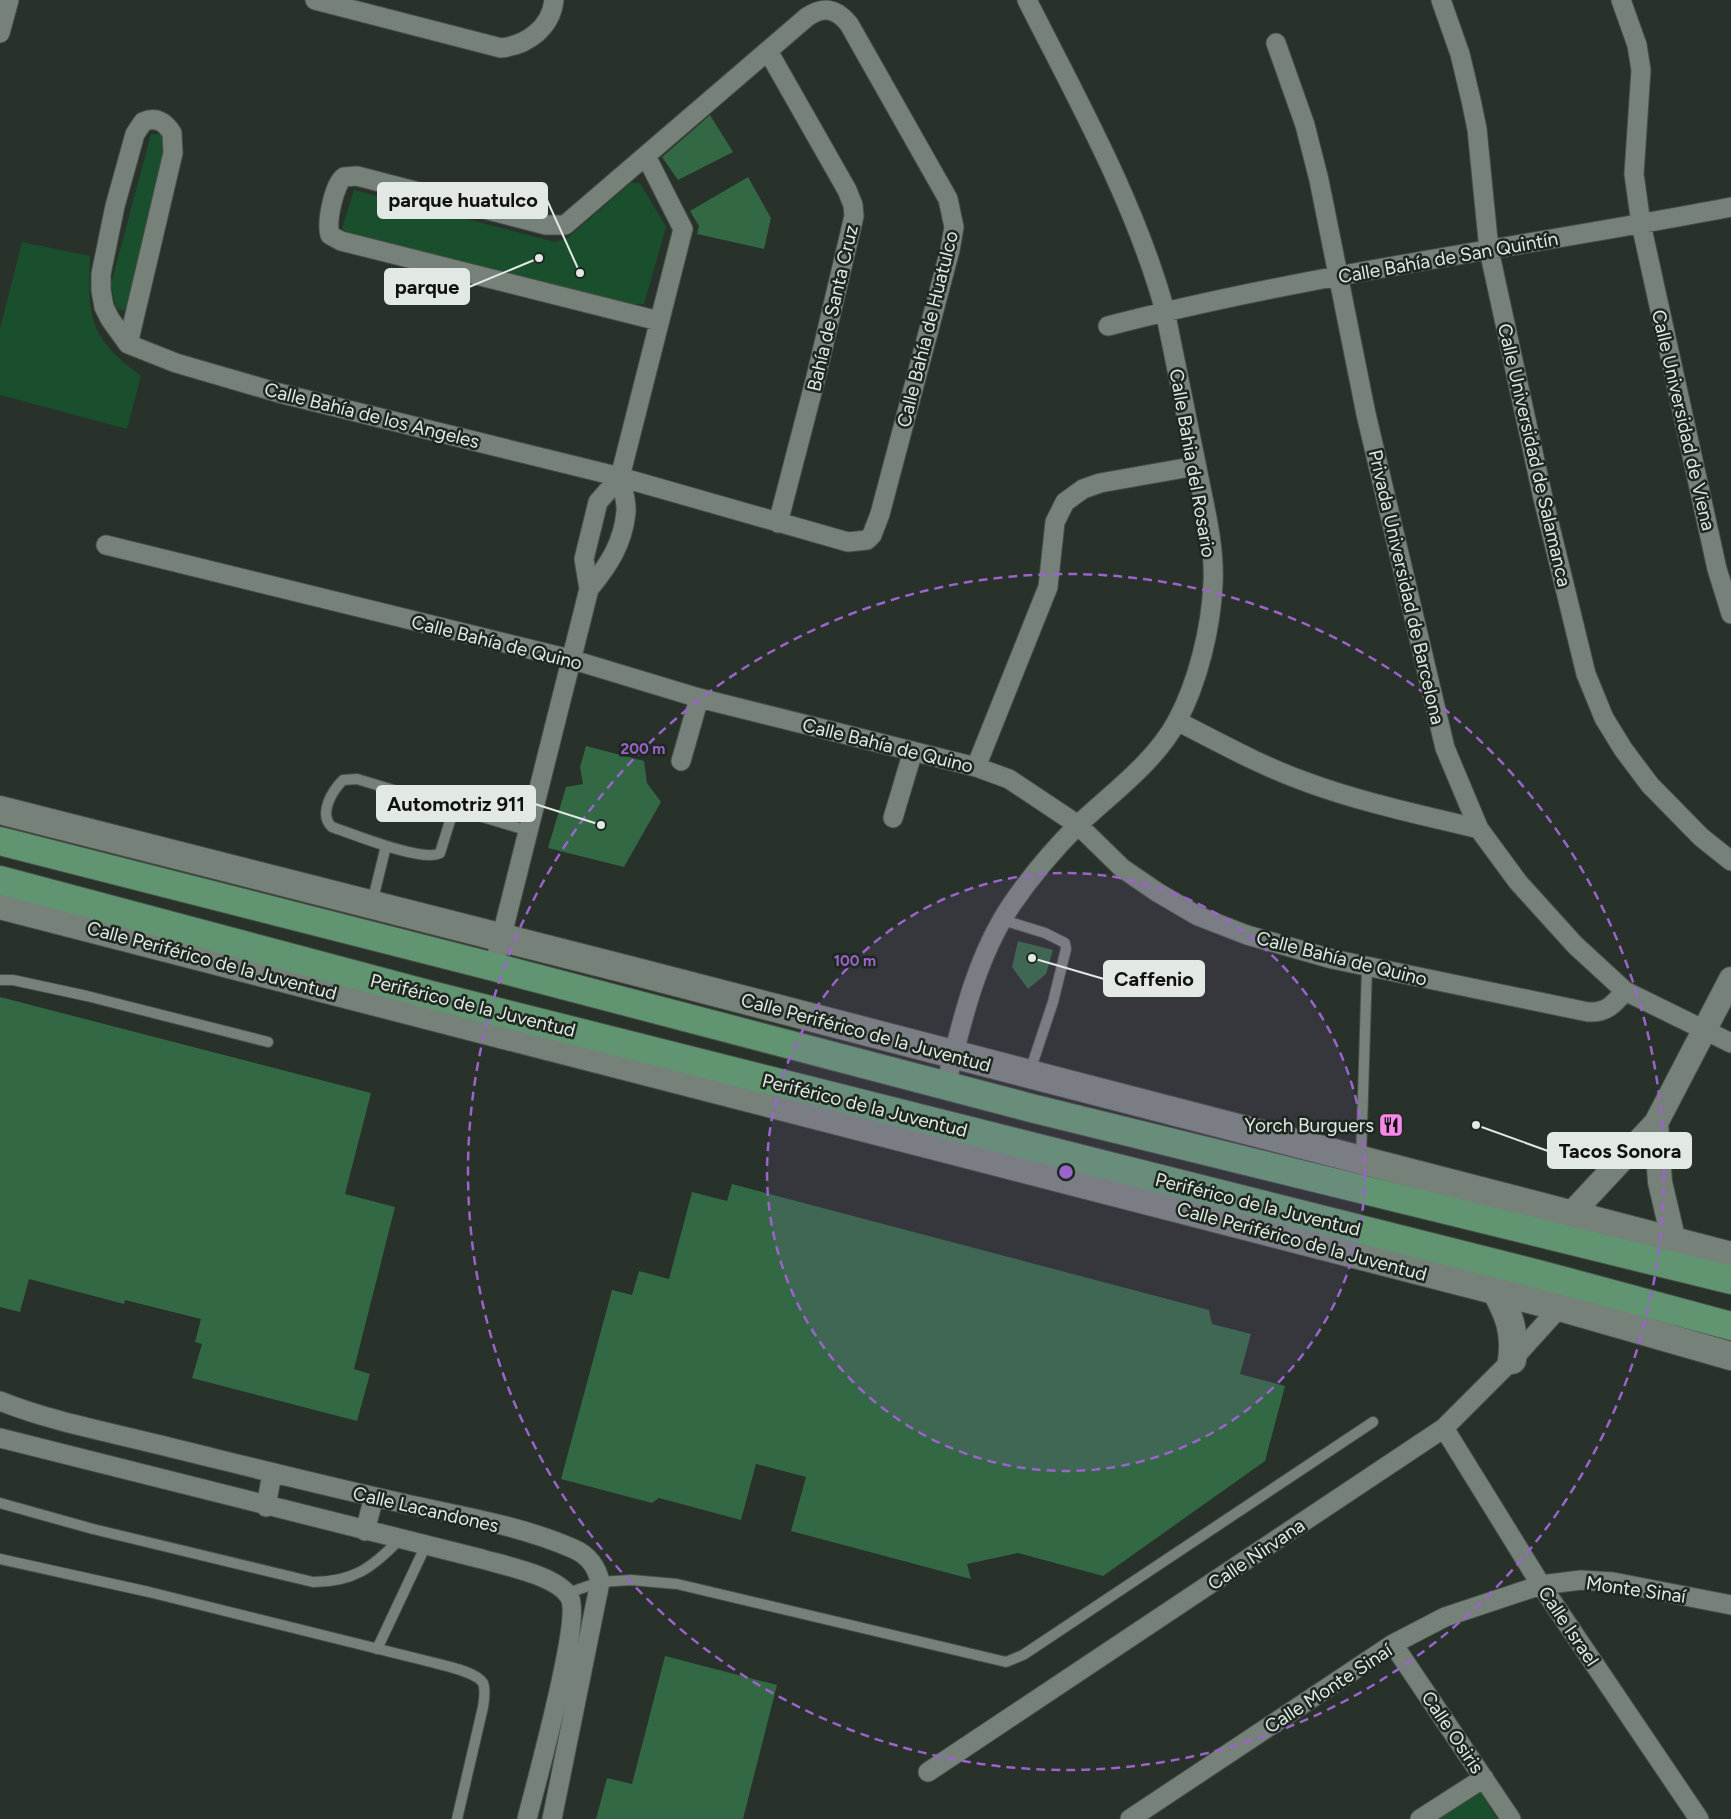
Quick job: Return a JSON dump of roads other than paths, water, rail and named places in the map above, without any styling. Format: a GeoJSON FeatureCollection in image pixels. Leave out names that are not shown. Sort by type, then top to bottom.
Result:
{"type":"FeatureCollection","features":[{"type":"Feature","properties":{"kind":"highway","name":"Periférico de la Juventud"},"geometry":{"type":"LineString","coordinates":[[0,841],[494,967],[1030,1108],[1566,1225],[1671,1253],[1731,1280]]}},
{"type":"Feature","properties":{"kind":"highway","name":"Periférico de la Juventud"},"geometry":{"type":"LineString","coordinates":[[0,880],[454,1001],[1542,1275],[1731,1326]]}},
{"type":"Feature","properties":{"kind":"highway"},"geometry":{"type":"LineString","coordinates":[[1671,1310],[1731,1336]]}},
{"type":"Feature","properties":{"kind":"main road","name":"Calle Periférico de la Juventud"},"geometry":{"type":"LineString","coordinates":[[0,810],[1361,1160],[1566,1225]]}},
{"type":"Feature","properties":{"kind":"main road","name":"Calle Periférico de la Juventud"},"geometry":{"type":"LineString","coordinates":[[0,905],[1560,1307],[1731,1356]]}},
{"type":"Feature","properties":{"kind":"main road"},"geometry":{"type":"LineString","coordinates":[[1671,1253],[1731,1256]]}},
{"type":"Feature","properties":{"kind":"main road"},"geometry":{"type":"LineString","coordinates":[[1496,1291],[1505,1307],[1512,1328],[1514,1343],[1512,1360]]}},
{"type":"Feature","properties":{"kind":"street"},"geometry":{"type":"LineString","coordinates":[[0,33],[8,0]]}},
{"type":"Feature","properties":{"kind":"street"},"geometry":{"type":"LineString","coordinates":[[315,0],[501,48],[521,44],[537,33],[550,16],[554,0]]}},
{"type":"Feature","properties":{"kind":"street","name":"Calle Bahia del Rosario"},"geometry":{"type":"LineString","coordinates":[[946,1085],[962,1021],[977,978],[995,934],[1003,920],[1036,872],[1078,826],[1157,749],[1177,721],[1198,670],[1208,625],[1213,582],[1210,533],[1165,312],[1148,256],[1127,203],[1027,0]]}},
{"type":"Feature","properties":{"kind":"street","name":"Calle Universidad de Salamanca"},"geometry":{"type":"LineString","coordinates":[[1441,0],[1460,54],[1477,129],[1489,250],[1543,498],[1586,674],[1604,718],[1640,770],[1701,837],[1731,861]]}},
{"type":"Feature","properties":{"kind":"street","name":"Calle Universidad de Viena"},"geometry":{"type":"LineString","coordinates":[[1621,0],[1637,45],[1642,70],[1634,174],[1640,224],[1717,569],[1731,614]]}},
{"type":"Feature","properties":{"kind":"street","name":"Calle Bahía de Huatulco"},"geometry":{"type":"LineString","coordinates":[[620,477],[848,542],[867,540],[872,535],[880,514],[950,250],[954,227],[948,199],[842,15],[833,10],[816,12],[565,225],[557,227],[546,225],[369,178],[349,176],[341,179],[339,183],[330,212],[329,230],[335,238],[354,245],[659,321]]}},
{"type":"Feature","properties":{"kind":"street","name":"Privada Universidad de Barcelona"},"geometry":{"type":"LineString","coordinates":[[1276,43],[1305,125],[1320,180],[1366,414],[1445,748],[1479,829],[1518,882],[1575,945],[1625,990],[1702,1031],[1731,1044]]}},
{"type":"Feature","properties":{"kind":"street","name":"Bahía de Santa Cruz"},"geometry":{"type":"LineString","coordinates":[[768,51],[847,190],[854,216],[816,377],[778,523]]}},
{"type":"Feature","properties":{"kind":"street"},"geometry":{"type":"LineString","coordinates":[[154,119],[168,126],[172,133],[173,153],[128,344],[110,320],[104,307],[101,274],[115,206],[135,134],[143,122],[154,119]]}},
{"type":"Feature","properties":{"kind":"street"},"geometry":{"type":"LineString","coordinates":[[494,967],[589,589],[611,562],[619,546],[627,511],[620,477],[683,229],[646,156]]}},
{"type":"Feature","properties":{"kind":"street","name":"Calle Bahía de San Quintín"},"geometry":{"type":"LineString","coordinates":[[1108,326],[1338,275],[1731,207]]}},
{"type":"Feature","properties":{"kind":"street","name":"Calle Bahía de los Angeles"},"geometry":{"type":"LineString","coordinates":[[128,344],[176,363],[279,393],[620,477]]}},
{"type":"Feature","properties":{"kind":"street"},"geometry":{"type":"LineString","coordinates":[[976,767],[1048,587],[1055,522],[1065,502],[1083,489],[1100,483],[1196,466]]}},
{"type":"Feature","properties":{"kind":"street"},"geometry":{"type":"LineString","coordinates":[[589,589],[584,559],[598,502],[620,477]]}},
{"type":"Feature","properties":{"kind":"street","name":"Calle Bahía de Quino"},"geometry":{"type":"LineString","coordinates":[[106,545],[570,659],[699,698],[976,767],[1009,779],[1078,826],[1122,868],[1157,892],[1198,916],[1247,935],[1366,967],[1596,1012],[1612,1006],[1625,990]]}},
{"type":"Feature","properties":{"kind":"street"},"geometry":{"type":"LineString","coordinates":[[681,761],[699,698]]}},
{"type":"Feature","properties":{"kind":"street"},"geometry":{"type":"LineString","coordinates":[[1177,721],[1262,764],[1309,783],[1385,806],[1479,829]]}},
{"type":"Feature","properties":{"kind":"street"},"geometry":{"type":"LineString","coordinates":[[893,818],[913,751]]}},
{"type":"Feature","properties":{"kind":"street"},"geometry":{"type":"LineString","coordinates":[[1566,1225],[1656,1123],[1702,1031],[1731,979]]}},
{"type":"Feature","properties":{"kind":"street"},"geometry":{"type":"LineString","coordinates":[[1656,1123],[1660,1182],[1671,1253]]}},
{"type":"Feature","properties":{"kind":"street","name":"Calle Nirvana"},"geometry":{"type":"LineString","coordinates":[[928,1772],[1444,1428],[1512,1360],[1560,1307]]}},
{"type":"Feature","properties":{"kind":"street","name":"Calle Lacandones"},"geometry":{"type":"LineString","coordinates":[[0,1400],[64,1422],[272,1473],[488,1522],[575,1549],[588,1557],[595,1567],[600,1582]]}},
{"type":"Feature","properties":{"kind":"street","name":"Calle Israel"},"geometry":{"type":"LineString","coordinates":[[1444,1428],[1541,1585],[1699,1819]]}},
{"type":"Feature","properties":{"kind":"street","name":"Calle Lacandones"},"geometry":{"type":"LineString","coordinates":[[0,1438],[399,1540],[426,1545],[529,1573],[554,1583],[568,1593]]}},
{"type":"Feature","properties":{"kind":"street"},"geometry":{"type":"LineString","coordinates":[[266,1506],[272,1473]]}},
{"type":"Feature","properties":{"kind":"street"},"geometry":{"type":"LineString","coordinates":[[365,1531],[374,1497]]}},
{"type":"Feature","properties":{"kind":"street","name":"Monte Sinaí"},"geometry":{"type":"LineString","coordinates":[[1541,1585],[1580,1580],[1613,1582],[1731,1605]]}},
{"type":"Feature","properties":{"kind":"street"},"geometry":{"type":"LineString","coordinates":[[552,1819],[600,1582]]}},
{"type":"Feature","properties":{"kind":"street","name":"Calle Monte Sinaí"},"geometry":{"type":"LineString","coordinates":[[1130,1819],[1394,1644],[1445,1617],[1541,1585]]}},
{"type":"Feature","properties":{"kind":"street"},"geometry":{"type":"LineString","coordinates":[[527,1819],[558,1694],[571,1624],[572,1600],[568,1593]]}},
{"type":"Feature","properties":{"kind":"street","name":"Calle Osiris"},"geometry":{"type":"LineString","coordinates":[[1394,1644],[1511,1819]]}},
{"type":"Feature","properties":{"kind":"street"},"geometry":{"type":"LineString","coordinates":[[1420,1819],[1484,1778]]}},
{"type":"Feature","properties":{"kind":"lane"},"geometry":{"type":"LineString","coordinates":[[454,808],[440,854],[430,857],[386,846],[332,827],[327,822],[326,816],[330,798],[343,780],[357,778],[529,831]]}},
{"type":"Feature","properties":{"kind":"lane"},"geometry":{"type":"LineString","coordinates":[[371,904],[386,846]]}},
{"type":"Feature","properties":{"kind":"lane"},"geometry":{"type":"LineString","coordinates":[[1003,920],[1065,942],[1066,949],[1053,1002],[1029,1074]]}},
{"type":"Feature","properties":{"kind":"lane"},"geometry":{"type":"LineString","coordinates":[[1361,1160],[1366,967]]}},
{"type":"Feature","properties":{"kind":"lane"},"geometry":{"type":"LineString","coordinates":[[0,980],[13,980],[87,996],[268,1042]]}},
{"type":"Feature","properties":{"kind":"lane"},"geometry":{"type":"LineString","coordinates":[[568,1593],[600,1582],[631,1580],[678,1584],[1006,1662],[1023,1655],[1373,1422]]}},
{"type":"Feature","properties":{"kind":"lane"},"geometry":{"type":"LineString","coordinates":[[0,1503],[93,1529],[313,1582],[345,1580],[382,1558],[399,1540]]}},
{"type":"Feature","properties":{"kind":"lane"},"geometry":{"type":"LineString","coordinates":[[377,1649],[426,1545]]}},
{"type":"Feature","properties":{"kind":"lane"},"geometry":{"type":"LineString","coordinates":[[0,1559],[149,1592],[465,1672],[483,1684],[483,1707],[457,1819]]}},
{"type":"Feature","properties":{"kind":"place","name":"parque"},"geometry":{"type":"Point","coordinates":[539,258]}},
{"type":"Feature","properties":{"kind":"place","name":"parque huatulco"},"geometry":{"type":"Point","coordinates":[580,273]}},
{"type":"Feature","properties":{"kind":"place","name":"Automotriz 911"},"geometry":{"type":"Point","coordinates":[601,825]}},
{"type":"Feature","properties":{"kind":"place","name":"Caffenio"},"geometry":{"type":"Point","coordinates":[1032,958]}},
{"type":"Feature","properties":{"kind":"place","name":"Yorch Burguers"},"geometry":{"type":"Point","coordinates":[1391,1125]}},
{"type":"Feature","properties":{"kind":"place","name":"Tacos Sonora"},"geometry":{"type":"Point","coordinates":[1476,1125]}}]}
